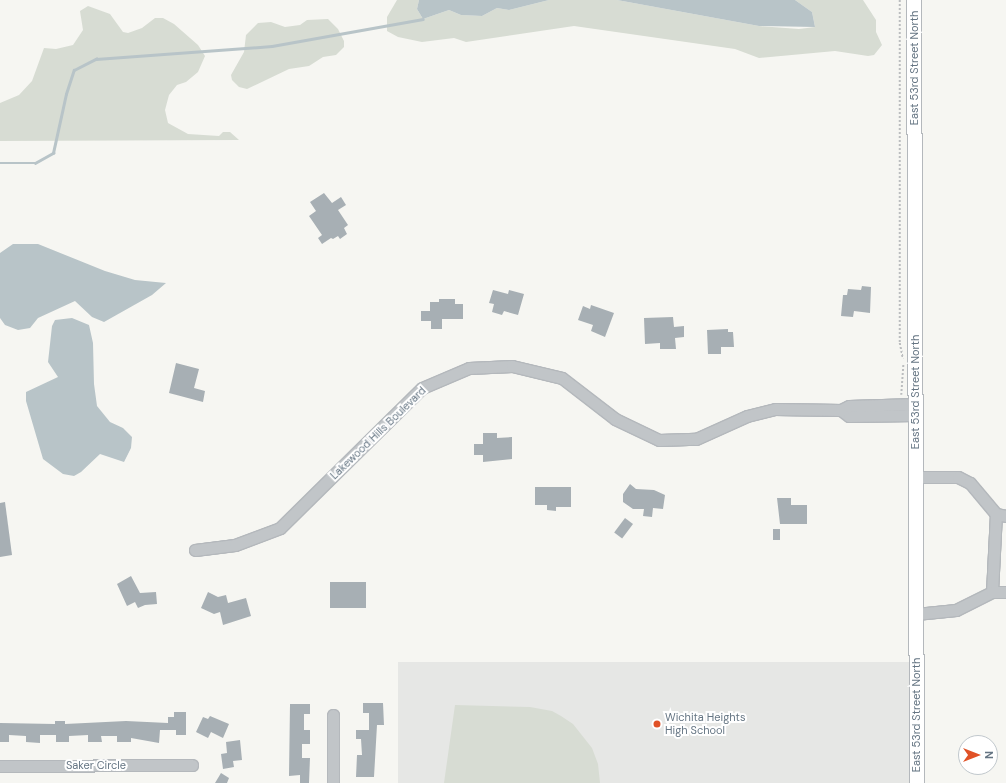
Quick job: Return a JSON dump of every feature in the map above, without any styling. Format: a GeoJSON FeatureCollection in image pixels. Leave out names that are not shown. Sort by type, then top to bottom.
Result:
{"type":"FeatureCollection","features":[{"type":"Feature","properties":{"kind":"main road","name":"East 53rd Street North"},"geometry":{"type":"LineString","coordinates":[[914,0],[917,783]]}},
{"type":"Feature","properties":{"kind":"street","name":"Lakewood Hills Boulevard"},"geometry":{"type":"LineString","coordinates":[[195,550],[235,545],[280,528],[422,388],[469,368],[512,366],[562,378],[615,419],[659,440],[696,439],[747,416],[774,409],[841,410],[849,406],[915,410]]}},
{"type":"Feature","properties":{"kind":"street"},"geometry":{"type":"LineString","coordinates":[[915,477],[958,478],[970,484],[1001,515],[992,592]]}},
{"type":"Feature","properties":{"kind":"street"},"geometry":{"type":"LineString","coordinates":[[916,614],[956,610],[992,592],[1006,592]]}},
{"type":"Feature","properties":{"kind":"street"},"geometry":{"type":"LineString","coordinates":[[333,715],[333,783]]}},
{"type":"Feature","properties":{"kind":"street","name":"Saker Circle"},"geometry":{"type":"LineString","coordinates":[[0,766],[192,765]]}},
{"type":"Feature","properties":{"kind":"path"},"geometry":{"type":"LineString","coordinates":[[900,0],[900,343],[903,358],[901,398]]}},
{"type":"Feature","properties":{"kind":"shaded area"},"geometry":{"type":"Polygon","coordinates":[[[397,0],[419,0],[417,9],[423,19],[449,10],[461,15],[482,16],[497,8],[509,10],[549,0],[617,0],[759,26],[799,29],[815,27],[812,12],[795,0],[863,0],[876,20],[876,32],[882,45],[874,55],[868,56],[835,51],[759,58],[735,49],[574,26],[466,42],[454,38],[422,42],[398,37],[387,31],[387,17],[397,0]]]}},
{"type":"Feature","properties":{"kind":"shaded area"},"geometry":{"type":"Polygon","coordinates":[[[419,0],[549,0],[509,10],[497,8],[482,16],[461,15],[449,10],[423,19],[417,9],[419,0]]]}},
{"type":"Feature","properties":{"kind":"shaded area"},"geometry":{"type":"Polygon","coordinates":[[[617,0],[795,0],[812,12],[815,27],[759,26],[617,0]]]}},
{"type":"Feature","properties":{"kind":"shaded area"},"geometry":{"type":"Polygon","coordinates":[[[88,6],[110,14],[123,32],[128,33],[142,28],[155,18],[163,18],[174,24],[198,45],[205,56],[198,72],[186,82],[177,85],[169,95],[165,110],[168,123],[188,134],[219,136],[223,132],[230,132],[239,140],[0,141],[0,103],[19,95],[32,81],[44,48],[56,49],[73,45],[83,30],[80,11],[88,6]]]}},
{"type":"Feature","properties":{"kind":"shaded area"},"geometry":{"type":"Polygon","coordinates":[[[328,19],[338,29],[344,41],[344,47],[336,55],[323,57],[309,66],[289,69],[247,89],[239,87],[232,80],[231,75],[244,52],[246,35],[258,23],[271,22],[285,27],[300,25],[307,20],[328,19]]]}},
{"type":"Feature","properties":{"kind":"shaded area"},"geometry":{"type":"Polygon","coordinates":[[[13,244],[38,244],[105,271],[135,280],[166,283],[152,295],[104,322],[92,317],[75,301],[38,318],[30,328],[18,330],[5,325],[0,318],[0,253],[13,244]]]}},
{"type":"Feature","properties":{"kind":"shaded area"},"geometry":{"type":"Polygon","coordinates":[[[72,318],[89,325],[93,343],[94,384],[97,406],[110,422],[123,428],[132,437],[131,448],[124,462],[100,454],[81,472],[74,476],[63,474],[43,459],[26,401],[26,392],[58,377],[48,362],[52,326],[55,320],[72,318]]]}},
{"type":"Feature","properties":{"kind":"shaded area","name":"Wichita Heights High School"},"geometry":{"type":"Polygon","coordinates":[[[398,662],[916,662],[916,783],[398,783],[398,662]]]}},
{"type":"Feature","properties":{"kind":"shaded area"},"geometry":{"type":"Polygon","coordinates":[[[455,705],[530,707],[552,711],[573,724],[592,748],[598,764],[600,783],[444,783],[455,705]]]}},
{"type":"Feature","properties":{"kind":"building"},"geometry":{"type":"Polygon","coordinates":[[[324,193],[332,203],[341,197],[346,205],[338,210],[348,225],[344,228],[347,234],[340,239],[338,236],[333,239],[331,238],[322,244],[318,238],[322,235],[309,216],[316,211],[310,202],[324,193]]]}},
{"type":"Feature","properties":{"kind":"building"},"geometry":{"type":"Polygon","coordinates":[[[862,286],[871,287],[870,313],[854,311],[853,317],[841,316],[843,295],[847,295],[848,289],[861,290],[862,286]]]}},
{"type":"Feature","properties":{"kind":"building"},"geometry":{"type":"Polygon","coordinates":[[[493,290],[508,294],[509,290],[524,294],[518,315],[504,311],[502,315],[492,312],[494,304],[489,303],[493,290]]]}},
{"type":"Feature","properties":{"kind":"building"},"geometry":{"type":"Polygon","coordinates":[[[439,299],[455,299],[455,304],[463,304],[463,319],[442,319],[442,329],[431,329],[431,321],[421,321],[421,311],[430,311],[430,302],[439,302],[439,299]]]}},
{"type":"Feature","properties":{"kind":"building"},"geometry":{"type":"Polygon","coordinates":[[[591,305],[614,313],[605,337],[591,331],[593,325],[578,320],[583,306],[590,309],[591,305]]]}},
{"type":"Feature","properties":{"kind":"building"},"geometry":{"type":"Polygon","coordinates":[[[673,317],[674,327],[684,326],[684,337],[675,338],[676,349],[660,349],[660,343],[645,344],[644,318],[673,317]]]}},
{"type":"Feature","properties":{"kind":"building"},"geometry":{"type":"Polygon","coordinates":[[[728,329],[728,332],[733,332],[734,347],[721,347],[721,354],[708,354],[707,330],[728,329]]]}},
{"type":"Feature","properties":{"kind":"building"},"geometry":{"type":"Polygon","coordinates":[[[176,363],[199,369],[194,388],[205,391],[203,402],[169,393],[176,363]]]}},
{"type":"Feature","properties":{"kind":"building"},"geometry":{"type":"Polygon","coordinates":[[[483,433],[497,433],[497,438],[512,437],[512,459],[483,462],[483,455],[474,455],[474,444],[483,444],[483,433]]]}},
{"type":"Feature","properties":{"kind":"building"},"geometry":{"type":"Polygon","coordinates":[[[630,484],[636,489],[654,490],[665,495],[663,509],[653,508],[652,517],[643,516],[644,509],[633,509],[623,502],[623,494],[630,484]]]}},
{"type":"Feature","properties":{"kind":"building"},"geometry":{"type":"Polygon","coordinates":[[[535,487],[571,487],[571,507],[556,507],[556,511],[547,510],[547,505],[535,505],[535,487]]]}},
{"type":"Feature","properties":{"kind":"building"},"geometry":{"type":"Polygon","coordinates":[[[777,498],[791,498],[791,505],[807,505],[807,524],[780,524],[777,498]]]}},
{"type":"Feature","properties":{"kind":"building"},"geometry":{"type":"Polygon","coordinates":[[[5,502],[12,555],[0,557],[0,503],[5,502]]]}},
{"type":"Feature","properties":{"kind":"building"},"geometry":{"type":"Polygon","coordinates":[[[625,518],[633,524],[622,538],[614,532],[625,518]]]}},
{"type":"Feature","properties":{"kind":"building"},"geometry":{"type":"Polygon","coordinates":[[[773,529],[780,529],[780,540],[773,540],[773,529]]]}},
{"type":"Feature","properties":{"kind":"building"},"geometry":{"type":"Polygon","coordinates":[[[131,576],[140,593],[156,592],[157,604],[145,605],[138,608],[135,602],[127,606],[117,584],[131,576]]]}},
{"type":"Feature","properties":{"kind":"building"},"geometry":{"type":"Polygon","coordinates":[[[330,582],[366,582],[366,608],[330,608],[330,582]]]}},
{"type":"Feature","properties":{"kind":"building"},"geometry":{"type":"Polygon","coordinates":[[[208,592],[218,597],[226,595],[228,603],[246,598],[251,616],[223,625],[220,612],[214,614],[201,608],[208,592]]]}},
{"type":"Feature","properties":{"kind":"building"},"geometry":{"type":"Polygon","coordinates":[[[363,703],[383,703],[384,725],[377,725],[374,777],[356,777],[357,755],[362,755],[361,739],[356,739],[356,730],[369,730],[369,713],[363,713],[363,703]]]}},
{"type":"Feature","properties":{"kind":"building"},"geometry":{"type":"Polygon","coordinates":[[[290,704],[310,704],[310,714],[304,714],[304,730],[310,730],[310,744],[302,744],[302,758],[310,758],[309,783],[300,783],[300,775],[289,776],[290,704]]]}},
{"type":"Feature","properties":{"kind":"building"},"geometry":{"type":"Polygon","coordinates":[[[174,712],[186,712],[186,735],[176,735],[176,730],[160,730],[159,743],[131,738],[131,742],[117,742],[117,736],[101,736],[102,742],[88,742],[88,735],[69,736],[69,742],[56,742],[56,735],[40,735],[40,743],[26,742],[26,736],[9,735],[9,742],[0,742],[0,723],[55,724],[55,721],[65,721],[65,724],[126,721],[168,723],[168,717],[174,717],[174,712]]]}},
{"type":"Feature","properties":{"kind":"building"},"geometry":{"type":"Polygon","coordinates":[[[210,716],[229,724],[223,738],[211,732],[208,738],[196,732],[203,717],[208,719],[210,716]]]}},
{"type":"Feature","properties":{"kind":"building"},"geometry":{"type":"Polygon","coordinates":[[[240,740],[242,760],[233,761],[234,767],[223,769],[221,754],[227,753],[226,742],[240,740]]]}},
{"type":"Feature","properties":{"kind":"building"},"geometry":{"type":"Polygon","coordinates":[[[221,773],[229,778],[227,783],[215,783],[221,773]]]}},
{"type":"Feature","properties":{"kind":"waterway"},"geometry":{"type":"LineString","coordinates":[[0,163],[35,163],[53,153],[66,94],[74,70],[96,59],[272,46],[423,19]]}},
{"type":"Feature","properties":{"kind":"place","name":"Wichita Heights High School"},"geometry":{"type":"Point","coordinates":[657,724]}}]}
